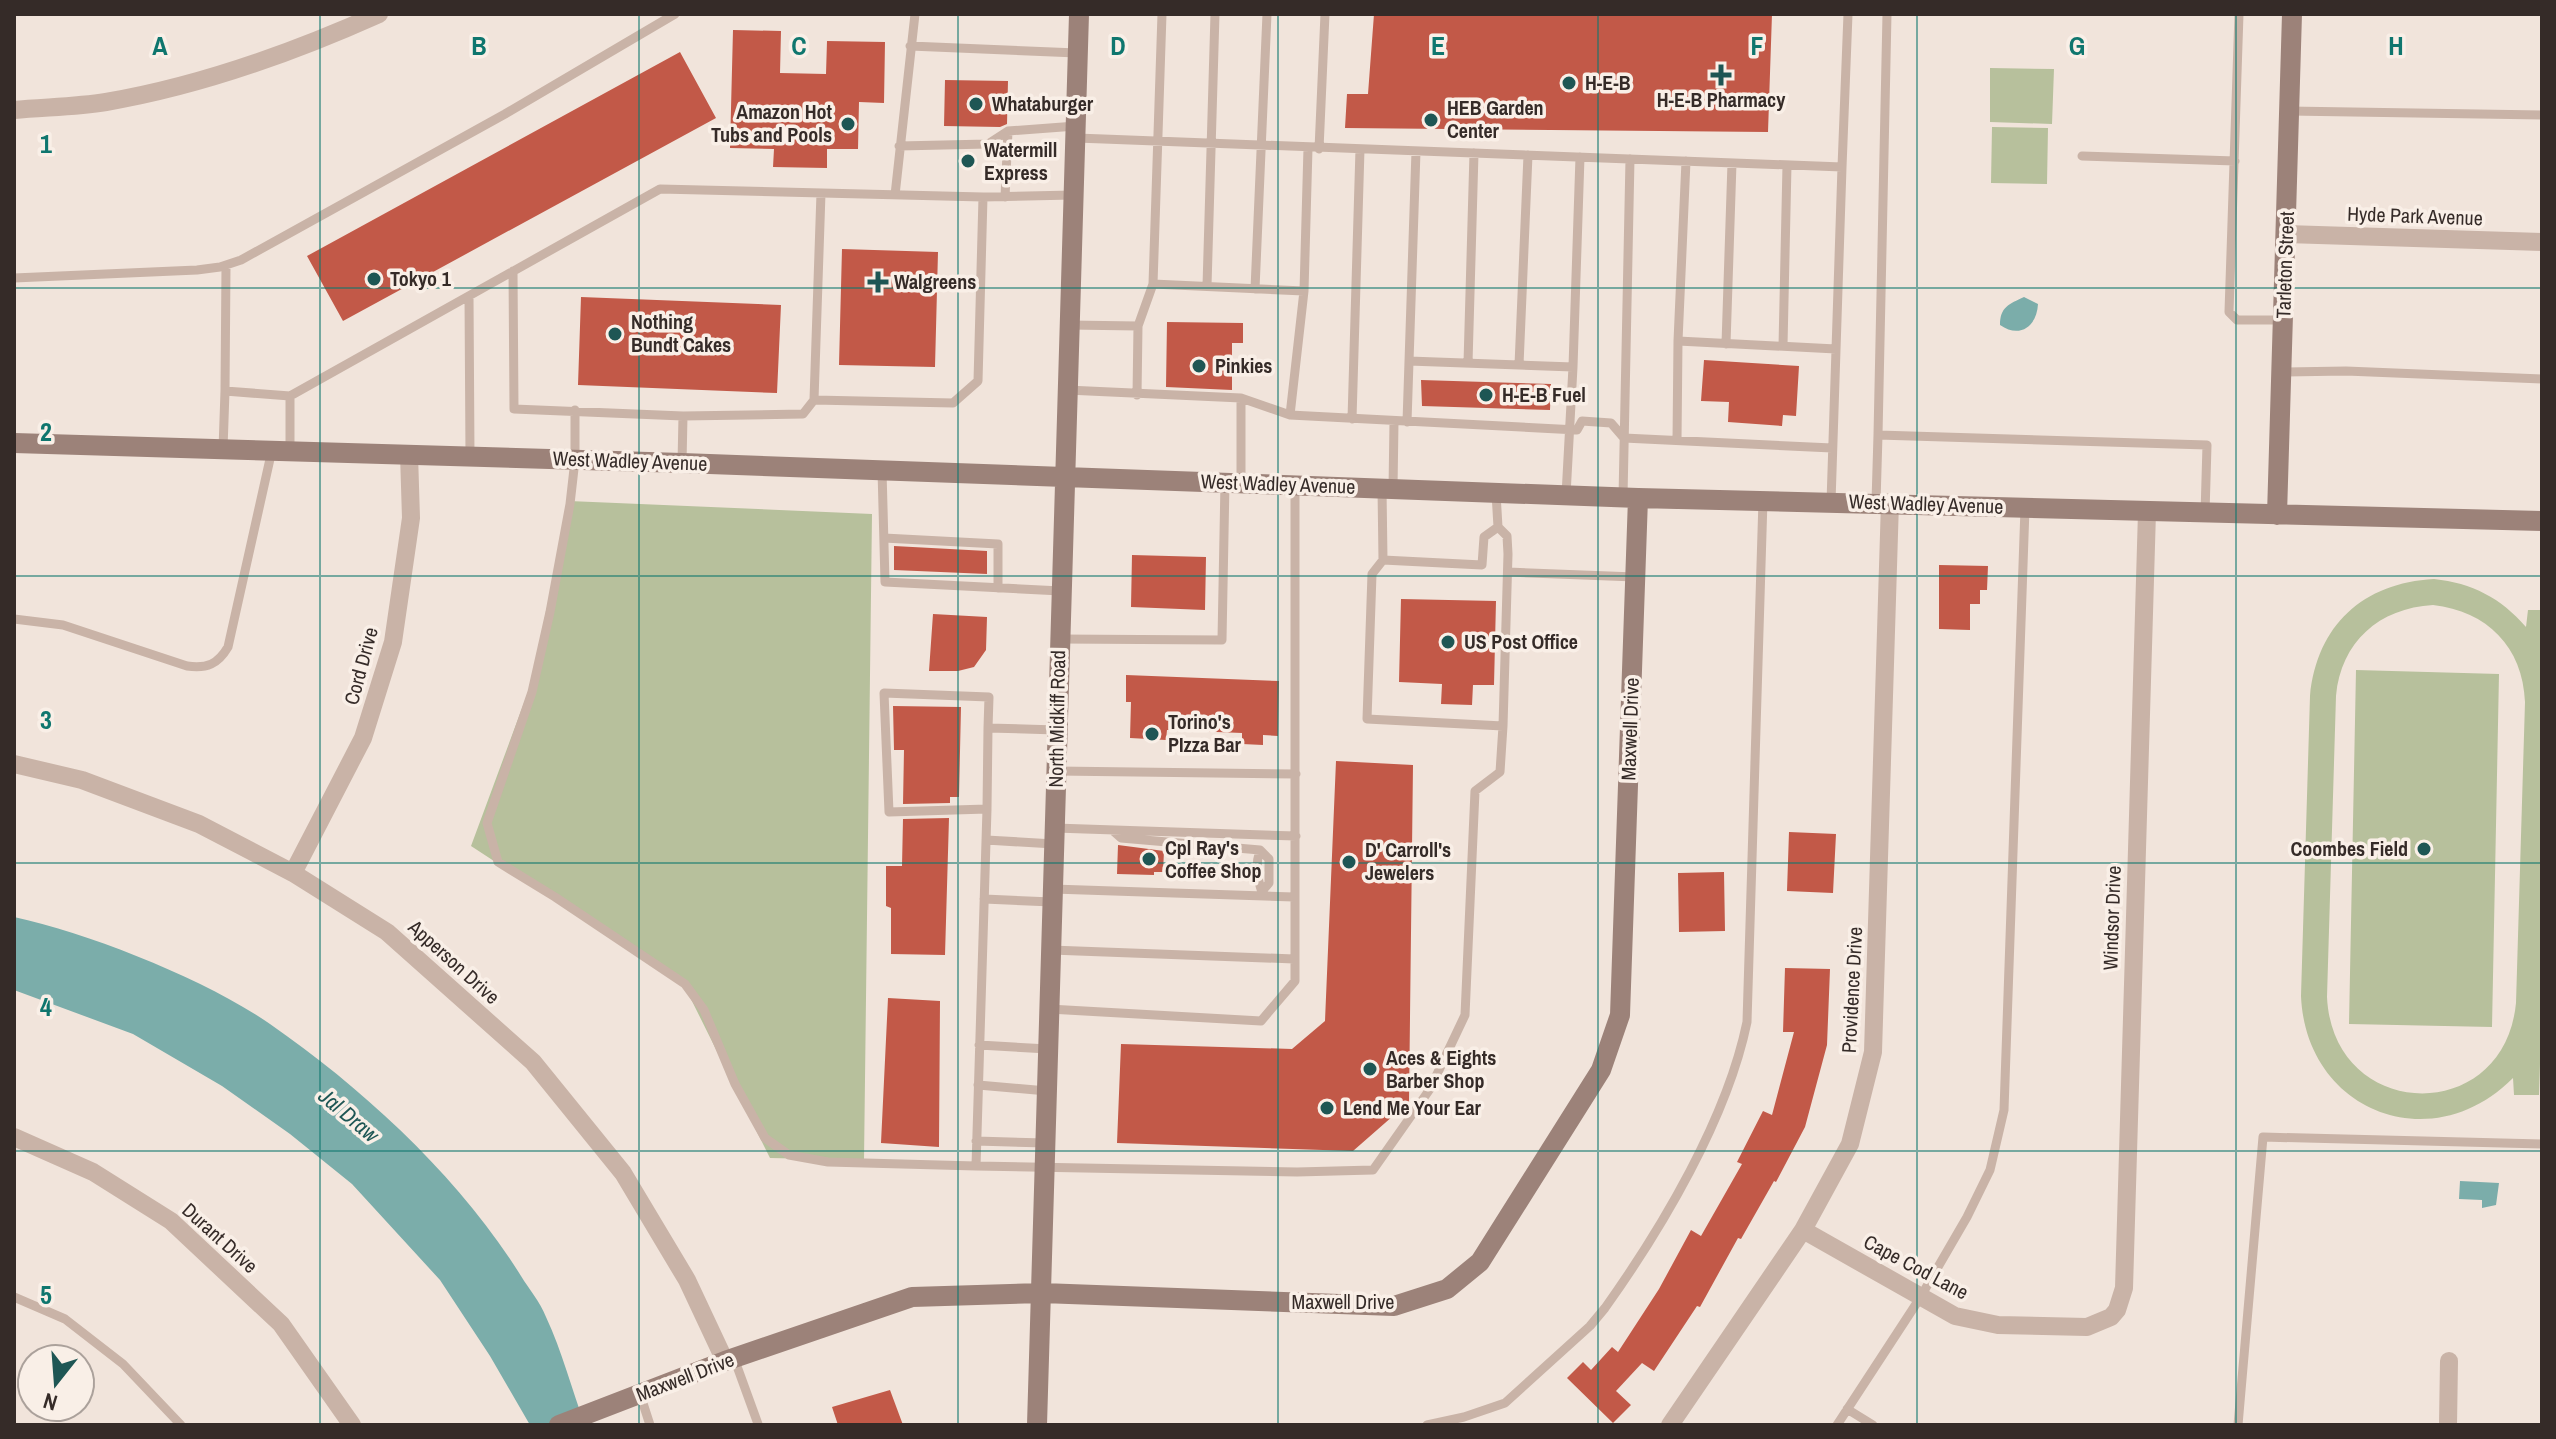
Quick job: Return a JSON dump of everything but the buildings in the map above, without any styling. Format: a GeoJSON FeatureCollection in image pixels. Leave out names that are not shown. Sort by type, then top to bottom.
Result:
{"type":"FeatureCollection","features":[{"type":"Feature","properties":{"kind":"main road","name":"North Midkiff Road"},"geometry":{"type":"LineString","coordinates":[[1037,1425],[1079,14]]}},
{"type":"Feature","properties":{"kind":"main road","name":"Tarleton Street"},"geometry":{"type":"LineString","coordinates":[[2277,515],[2292,14]]}},
{"type":"Feature","properties":{"kind":"main road","name":"West Wadley Avenue"},"geometry":{"type":"LineString","coordinates":[[14,443],[1064,476],[1630,498],[2542,521]]}},
{"type":"Feature","properties":{"kind":"main road","name":"Maxwell Drive"},"geometry":{"type":"LineString","coordinates":[[559,1425],[730,1359],[912,1297],[1042,1293],[1394,1306],[1447,1289],[1480,1262],[1601,1070],[1620,1015],[1635,577],[1630,498]]}},
{"type":"Feature","properties":{"kind":"street"},"geometry":{"type":"LineString","coordinates":[[14,110],[104,102],[201,81],[314,43],[379,14]]}},
{"type":"Feature","properties":{"kind":"street","name":"Hyde Park Avenue"},"geometry":{"type":"LineString","coordinates":[[2286,234],[2542,242]]}},
{"type":"Feature","properties":{"kind":"street","name":"Cord Drive"},"geometry":{"type":"LineString","coordinates":[[293,873],[363,738],[393,642],[411,518],[409,454]]}},
{"type":"Feature","properties":{"kind":"street","name":"Providence Drive"},"geometry":{"type":"LineString","coordinates":[[1670,1425],[1803,1230],[1850,1144],[1873,1052],[1883,502]]}},
{"type":"Feature","properties":{"kind":"street","name":"Windsor Drive"},"geometry":{"type":"LineString","coordinates":[[2108,1318],[2117,1310],[2124,1288],[2147,512]]}},
{"type":"Feature","properties":{"kind":"street","name":"Apperson Drive"},"geometry":{"type":"LineString","coordinates":[[14,764],[82,780],[199,824],[293,873],[387,932],[533,1062],[623,1173],[730,1359]]}},
{"type":"Feature","properties":{"kind":"street","name":"Durant Drive"},"geometry":{"type":"LineString","coordinates":[[14,1137],[93,1172],[171,1221],[281,1324],[352,1425]]}},
{"type":"Feature","properties":{"kind":"street","name":"Cape Cod Lane"},"geometry":{"type":"LineString","coordinates":[[1803,1230],[1955,1316],[1998,1325],[2087,1327],[2108,1318]]}},
{"type":"Feature","properties":{"kind":"street"},"geometry":{"type":"LineString","coordinates":[[2448,1425],[2449,1361]]}},
{"type":"Feature","properties":{"kind":"lane"},"geometry":{"type":"LineString","coordinates":[[14,278],[226,266],[492,121],[675,14]]}},
{"type":"Feature","properties":{"kind":"lane"},"geometry":{"type":"LineString","coordinates":[[895,195],[915,14]]}},
{"type":"Feature","properties":{"kind":"lane"},"geometry":{"type":"LineString","coordinates":[[1137,395],[1138,326],[1153,284],[1162,14]]}},
{"type":"Feature","properties":{"kind":"lane"},"geometry":{"type":"LineString","coordinates":[[1207,286],[1215,14]]}},
{"type":"Feature","properties":{"kind":"lane"},"geometry":{"type":"LineString","coordinates":[[1255,289],[1267,14]]}},
{"type":"Feature","properties":{"kind":"lane"},"geometry":{"type":"LineString","coordinates":[[1319,149],[1325,14]]}},
{"type":"Feature","properties":{"kind":"lane"},"geometry":{"type":"LineString","coordinates":[[1831,502],[1848,14]]}},
{"type":"Feature","properties":{"kind":"lane"},"geometry":{"type":"LineString","coordinates":[[1883,502],[1878,435],[1887,14]]}},
{"type":"Feature","properties":{"kind":"lane"},"geometry":{"type":"LineString","coordinates":[[2239,14],[2229,312],[2237,320],[2283,320]]}},
{"type":"Feature","properties":{"kind":"lane"},"geometry":{"type":"LineString","coordinates":[[910,46],[1077,53]]}},
{"type":"Feature","properties":{"kind":"lane"},"geometry":{"type":"LineString","coordinates":[[2289,111],[2542,115]]}},
{"type":"Feature","properties":{"kind":"lane"},"geometry":{"type":"LineString","coordinates":[[899,146],[988,144],[1008,131],[1075,132],[1211,145],[1842,167]]}},
{"type":"Feature","properties":{"kind":"lane"},"geometry":{"type":"LineString","coordinates":[[1005,197],[1008,131]]}},
{"type":"Feature","properties":{"kind":"lane"},"geometry":{"type":"LineString","coordinates":[[1290,415],[1304,291],[1308,148]]}},
{"type":"Feature","properties":{"kind":"lane"},"geometry":{"type":"LineString","coordinates":[[1352,419],[1360,149]]}},
{"type":"Feature","properties":{"kind":"lane"},"geometry":{"type":"LineString","coordinates":[[1407,422],[1416,151]]}},
{"type":"Feature","properties":{"kind":"lane"},"geometry":{"type":"LineString","coordinates":[[1468,363],[1474,153]]}},
{"type":"Feature","properties":{"kind":"lane"},"geometry":{"type":"LineString","coordinates":[[1519,365],[1528,155]]}},
{"type":"Feature","properties":{"kind":"lane"},"geometry":{"type":"LineString","coordinates":[[2082,156],[2235,161]]}},
{"type":"Feature","properties":{"kind":"lane"},"geometry":{"type":"LineString","coordinates":[[1566,495],[1580,157]]}},
{"type":"Feature","properties":{"kind":"lane"},"geometry":{"type":"LineString","coordinates":[[1630,159],[1624,438],[1630,498]]}},
{"type":"Feature","properties":{"kind":"lane"},"geometry":{"type":"LineString","coordinates":[[1677,440],[1686,161]]}},
{"type":"Feature","properties":{"kind":"lane"},"geometry":{"type":"LineString","coordinates":[[1726,344],[1732,163]]}},
{"type":"Feature","properties":{"kind":"lane"},"geometry":{"type":"LineString","coordinates":[[1783,346],[1787,165]]}},
{"type":"Feature","properties":{"kind":"lane"},"geometry":{"type":"LineString","coordinates":[[225,391],[290,396],[660,189],[983,197],[1073,195]]}},
{"type":"Feature","properties":{"kind":"lane"},"geometry":{"type":"LineString","coordinates":[[513,271],[514,409],[683,416],[803,414],[814,400],[821,193]]}},
{"type":"Feature","properties":{"kind":"lane"},"geometry":{"type":"LineString","coordinates":[[814,400],[953,403],[978,381],[983,197]]}},
{"type":"Feature","properties":{"kind":"lane"},"geometry":{"type":"LineString","coordinates":[[223,449],[226,266]]}},
{"type":"Feature","properties":{"kind":"lane"},"geometry":{"type":"LineString","coordinates":[[1153,284],[1304,291]]}},
{"type":"Feature","properties":{"kind":"lane"},"geometry":{"type":"LineString","coordinates":[[469,296],[470,456]]}},
{"type":"Feature","properties":{"kind":"lane"},"geometry":{"type":"LineString","coordinates":[[1069,325],[1138,326]]}},
{"type":"Feature","properties":{"kind":"lane"},"geometry":{"type":"LineString","coordinates":[[1678,341],[1836,349]]}},
{"type":"Feature","properties":{"kind":"lane"},"geometry":{"type":"LineString","coordinates":[[1409,361],[1573,367]]}},
{"type":"Feature","properties":{"kind":"lane"},"geometry":{"type":"LineString","coordinates":[[2281,372],[2346,371],[2542,379]]}},
{"type":"Feature","properties":{"kind":"lane"},"geometry":{"type":"LineString","coordinates":[[1067,390],[1241,398],[1290,415],[1394,422],[1577,430],[1582,421],[1611,423],[1624,438],[1832,448]]}},
{"type":"Feature","properties":{"kind":"lane"},"geometry":{"type":"LineString","coordinates":[[14,619],[63,625],[187,666],[199,668],[221,659],[228,647],[281,450],[290,396]]}},
{"type":"Feature","properties":{"kind":"lane"},"geometry":{"type":"LineString","coordinates":[[1059,639],[1222,640],[1241,398]]}},
{"type":"Feature","properties":{"kind":"lane"},"geometry":{"type":"LineString","coordinates":[[575,410],[575,460],[570,504],[532,692],[487,823],[498,862],[685,984],[704,1010],[735,1084],[765,1138],[789,1155],[828,1162],[1297,1172],[1373,1170],[1430,1089],[1465,1015],[1475,791],[1500,772],[1503,726],[1507,536],[1498,527],[1496,493]]}},
{"type":"Feature","properties":{"kind":"lane"},"geometry":{"type":"LineString","coordinates":[[682,463],[683,416]]}},
{"type":"Feature","properties":{"kind":"lane"},"geometry":{"type":"LineString","coordinates":[[1394,422],[1383,560],[1372,574],[1367,719],[1503,726]]}},
{"type":"Feature","properties":{"kind":"lane"},"geometry":{"type":"LineString","coordinates":[[1878,435],[2207,445],[2205,514]]}},
{"type":"Feature","properties":{"kind":"lane"},"geometry":{"type":"LineString","coordinates":[[882,470],[885,582],[1061,591]]}},
{"type":"Feature","properties":{"kind":"lane"},"geometry":{"type":"LineString","coordinates":[[1049,1009],[1261,1021],[1295,981],[1295,485]]}},
{"type":"Feature","properties":{"kind":"lane"},"geometry":{"type":"LineString","coordinates":[[1427,1425],[1505,1403],[1590,1326],[1605,1308],[1701,1153],[1742,1043],[1747,1007],[1763,500]]}},
{"type":"Feature","properties":{"kind":"lane"},"geometry":{"type":"LineString","coordinates":[[1837,1425],[1920,1298],[1990,1170],[2004,1110],[2025,508]]}},
{"type":"Feature","properties":{"kind":"lane"},"geometry":{"type":"LineString","coordinates":[[1383,560],[1482,565],[1484,537],[1498,527]]}},
{"type":"Feature","properties":{"kind":"lane"},"geometry":{"type":"LineString","coordinates":[[884,538],[998,544],[998,588]]}},
{"type":"Feature","properties":{"kind":"lane"},"geometry":{"type":"LineString","coordinates":[[1508,572],[1635,577]]}},
{"type":"Feature","properties":{"kind":"lane"},"geometry":{"type":"LineString","coordinates":[[976,1166],[987,809],[989,697],[884,693],[889,812],[987,809]]}},
{"type":"Feature","properties":{"kind":"lane"},"geometry":{"type":"LineString","coordinates":[[988,728],[1057,730]]}},
{"type":"Feature","properties":{"kind":"lane"},"geometry":{"type":"LineString","coordinates":[[1057,771],[1296,774]]}},
{"type":"Feature","properties":{"kind":"lane"},"geometry":{"type":"LineString","coordinates":[[986,840],[1112,830],[1296,836]]}},
{"type":"Feature","properties":{"kind":"lane"},"geometry":{"type":"LineString","coordinates":[[1112,830],[1121,838],[1260,850],[1256,863],[1257,883],[1262,894]]}},
{"type":"Feature","properties":{"kind":"lane"},"geometry":{"type":"LineString","coordinates":[[984,899],[1052,895],[1262,894],[1294,897]]}},
{"type":"Feature","properties":{"kind":"lane"},"geometry":{"type":"LineString","coordinates":[[1051,950],[1294,959]]}},
{"type":"Feature","properties":{"kind":"lane"},"geometry":{"type":"LineString","coordinates":[[979,1045],[1048,1049]]}},
{"type":"Feature","properties":{"kind":"lane"},"geometry":{"type":"LineString","coordinates":[[978,1085],[1047,1091]]}},
{"type":"Feature","properties":{"kind":"lane"},"geometry":{"type":"LineString","coordinates":[[2238,1425],[2263,1137],[2542,1144]]}},
{"type":"Feature","properties":{"kind":"lane"},"geometry":{"type":"LineString","coordinates":[[976,1141],[1046,1143]]}},
{"type":"Feature","properties":{"kind":"lane"},"geometry":{"type":"LineString","coordinates":[[14,1297],[65,1319],[123,1364],[181,1425]]}},
{"type":"Feature","properties":{"kind":"lane"},"geometry":{"type":"LineString","coordinates":[[730,1359],[758,1424]]}},
{"type":"Feature","properties":{"kind":"lane"},"geometry":{"type":"LineString","coordinates":[[640,1394],[650,1425]]}},
{"type":"Feature","properties":{"kind":"lane"},"geometry":{"type":"LineString","coordinates":[[1847,1409],[1873,1425]]}},
{"type":"Feature","properties":{"kind":"green space"},"geometry":{"type":"Polygon","coordinates":[[[1990,68],[2054,69],[2052,124],[1990,122],[1990,68]]]}},
{"type":"Feature","properties":{"kind":"green space"},"geometry":{"type":"Polygon","coordinates":[[[1992,127],[2048,128],[2047,184],[1991,183],[1992,127]]]}},
{"type":"Feature","properties":{"kind":"green space"},"geometry":{"type":"Polygon","coordinates":[[[569,501],[872,514],[864,1160],[770,1158],[684,985],[471,846],[531,684],[569,501]]]}},
{"type":"Feature","properties":{"kind":"green space"},"geometry":{"type":"Polygon","coordinates":[[[2434,579],[2473,588],[2496,600],[2526,627],[2528,610],[2542,610],[2542,1002],[2539,1095],[2514,1095],[2513,1078],[2481,1103],[2446,1116],[2412,1119],[2378,1111],[2349,1095],[2325,1069],[2308,1036],[2301,996],[2310,696],[2314,671],[2322,648],[2348,612],[2365,599],[2409,582],[2434,579]],[[2433,605],[2414,608],[2396,613],[2366,631],[2346,659],[2336,696],[2327,997],[2336,1038],[2357,1068],[2386,1087],[2419,1093],[2453,1089],[2482,1072],[2505,1043],[2516,1003],[2525,702],[2523,682],[2517,664],[2498,635],[2470,615],[2433,605]]]}},
{"type":"Feature","properties":{"kind":"green space","name":"Coombes Field"},"geometry":{"type":"Polygon","coordinates":[[[2356,670],[2499,674],[2492,1027],[2349,1024],[2356,670]]]}},
{"type":"Feature","properties":{"kind":"water"},"geometry":{"type":"Polygon","coordinates":[[[2024,297],[2038,304],[2031,324],[2014,331],[2000,325],[2006,307],[2024,297]]]}},
{"type":"Feature","properties":{"kind":"water","name":"Jal Draw"},"geometry":{"type":"Polygon","coordinates":[[[14,917],[112,946],[213,991],[270,1024],[341,1077],[375,1107],[440,1171],[469,1205],[497,1240],[544,1311],[585,1425],[530,1425],[490,1356],[440,1280],[352,1184],[290,1134],[222,1086],[133,1034],[14,990],[14,917]]]}},
{"type":"Feature","properties":{"kind":"water"},"geometry":{"type":"Polygon","coordinates":[[[2460,1181],[2499,1183],[2496,1205],[2482,1208],[2482,1200],[2459,1199],[2460,1181]]]}},
{"type":"Feature","properties":{"kind":"place","name":"H-E-B Pharmacy"},"geometry":{"type":"Point","coordinates":[1721,75]}},
{"type":"Feature","properties":{"kind":"place","name":"H-E-B"},"geometry":{"type":"Point","coordinates":[1569,83]}},
{"type":"Feature","properties":{"kind":"place","name":"Whataburger"},"geometry":{"type":"Point","coordinates":[976,104]}},
{"type":"Feature","properties":{"kind":"place","name":"HEB Garden Center"},"geometry":{"type":"Point","coordinates":[1431,120]}},
{"type":"Feature","properties":{"kind":"place","name":"Amazon Hot Tubs and Pools"},"geometry":{"type":"Point","coordinates":[848,124]}},
{"type":"Feature","properties":{"kind":"place","name":"Watermill Express"},"geometry":{"type":"Point","coordinates":[968,161]}},
{"type":"Feature","properties":{"kind":"place","name":"Tokyo 1"},"geometry":{"type":"Point","coordinates":[374,279]}},
{"type":"Feature","properties":{"kind":"place","name":"Walgreens"},"geometry":{"type":"Point","coordinates":[878,282]}},
{"type":"Feature","properties":{"kind":"place","name":"Nothing Bundt Cakes"},"geometry":{"type":"Point","coordinates":[615,334]}},
{"type":"Feature","properties":{"kind":"place","name":"Pinkies"},"geometry":{"type":"Point","coordinates":[1199,366]}},
{"type":"Feature","properties":{"kind":"place","name":"H-E-B Fuel"},"geometry":{"type":"Point","coordinates":[1486,395]}},
{"type":"Feature","properties":{"kind":"place","name":"US Post Office"},"geometry":{"type":"Point","coordinates":[1448,642]}},
{"type":"Feature","properties":{"kind":"place","name":"Torino's PIzza Bar"},"geometry":{"type":"Point","coordinates":[1152,734]}},
{"type":"Feature","properties":{"kind":"place","name":"Coombes Field"},"geometry":{"type":"Point","coordinates":[2424,849]}},
{"type":"Feature","properties":{"kind":"place","name":"Cpl Ray's Coffee Shop"},"geometry":{"type":"Point","coordinates":[1149,859]}},
{"type":"Feature","properties":{"kind":"place","name":"D' Carroll's Jewelers"},"geometry":{"type":"Point","coordinates":[1349,862]}},
{"type":"Feature","properties":{"kind":"place","name":"Aces & Eights Barber Shop"},"geometry":{"type":"Point","coordinates":[1370,1069]}},
{"type":"Feature","properties":{"kind":"place","name":"Lend Me Your Ear"},"geometry":{"type":"Point","coordinates":[1327,1108]}}]}
